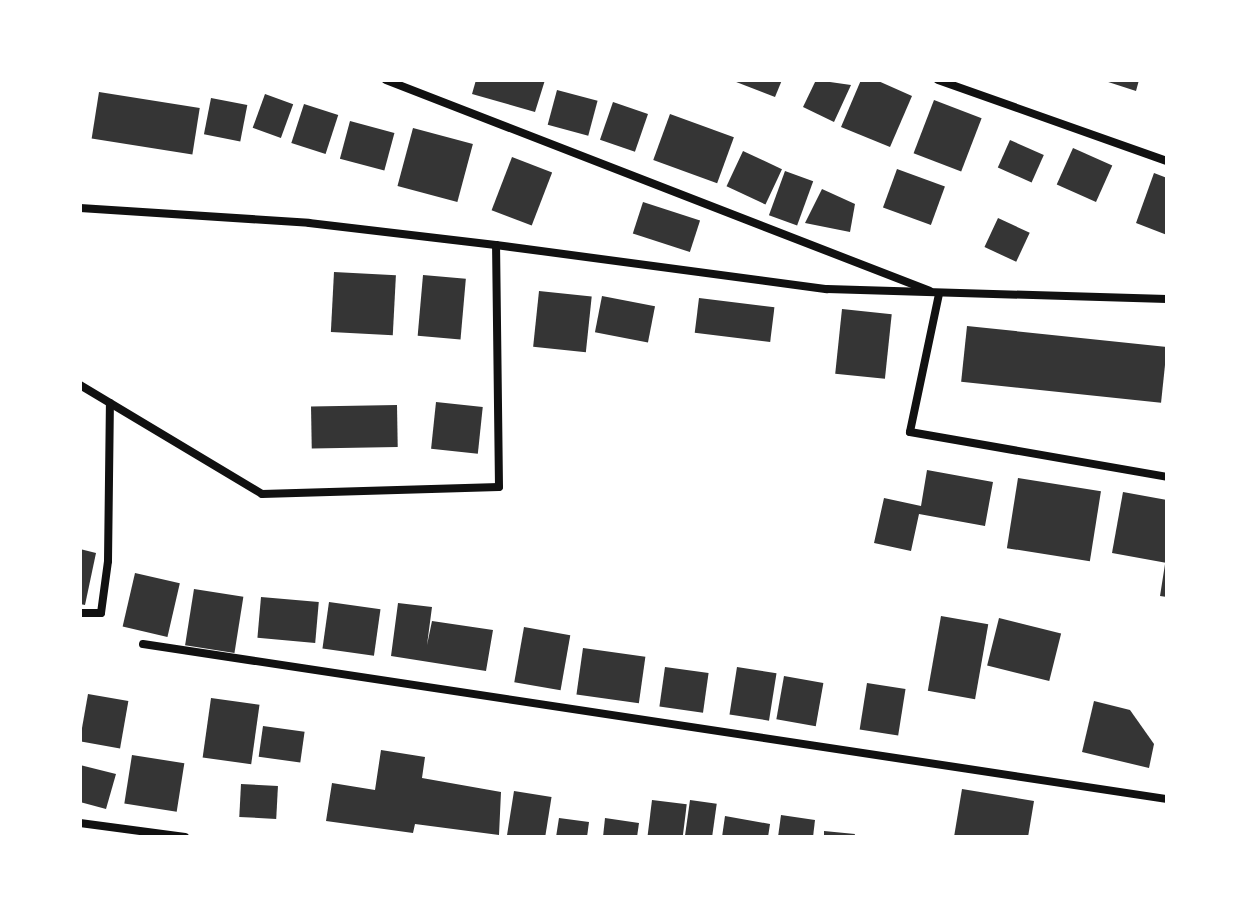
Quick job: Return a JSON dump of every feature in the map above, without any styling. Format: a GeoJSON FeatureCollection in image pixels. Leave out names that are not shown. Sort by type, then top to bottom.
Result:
{"type":"FeatureCollection","features":[{"type":"Feature","properties":{"kind":"street"},"geometry":{"type":"LineString","coordinates":[[386,80],[939,294]]}},
{"type":"Feature","properties":{"kind":"street"},"geometry":{"type":"LineString","coordinates":[[938,80],[1167,161]]}},
{"type":"Feature","properties":{"kind":"street"},"geometry":{"type":"LineString","coordinates":[[80,208],[309,223],[827,289],[1167,299]]}},
{"type":"Feature","properties":{"kind":"street"},"geometry":{"type":"LineString","coordinates":[[80,385],[262,494],[499,487],[496,245]]}},
{"type":"Feature","properties":{"kind":"street"},"geometry":{"type":"LineString","coordinates":[[939,294],[910,432],[1167,477]]}},
{"type":"Feature","properties":{"kind":"street"},"geometry":{"type":"LineString","coordinates":[[80,613],[101,613],[108,561],[110,403]]}},
{"type":"Feature","properties":{"kind":"street"},"geometry":{"type":"LineString","coordinates":[[143,644],[1167,799]]}},
{"type":"Feature","properties":{"kind":"street"},"geometry":{"type":"LineString","coordinates":[[80,823],[185,837]]}},
{"type":"Feature","properties":{"kind":"building"},"geometry":{"type":"Polygon","coordinates":[[[476,80],[545,80],[535,112],[472,94],[476,80]]]}},
{"type":"Feature","properties":{"kind":"building"},"geometry":{"type":"Polygon","coordinates":[[[731,80],[782,80],[775,97],[731,80]]]}},
{"type":"Feature","properties":{"kind":"building"},"geometry":{"type":"Polygon","coordinates":[[[816,80],[851,85],[834,122],[803,107],[816,80]]]}},
{"type":"Feature","properties":{"kind":"building"},"geometry":{"type":"Polygon","coordinates":[[[861,80],[876,80],[912,96],[890,147],[841,127],[861,80]]]}},
{"type":"Feature","properties":{"kind":"building"},"geometry":{"type":"Polygon","coordinates":[[[1102,80],[1139,80],[1136,91],[1102,80]]]}},
{"type":"Feature","properties":{"kind":"building"},"geometry":{"type":"Polygon","coordinates":[[[557,90],[598,101],[588,136],[548,125],[557,90]]]}},
{"type":"Feature","properties":{"kind":"building"},"geometry":{"type":"Polygon","coordinates":[[[99,92],[200,108],[192,154],[92,138],[99,92]]]}},
{"type":"Feature","properties":{"kind":"building"},"geometry":{"type":"Polygon","coordinates":[[[265,94],[293,104],[281,138],[253,128],[265,94]]]}},
{"type":"Feature","properties":{"kind":"building"},"geometry":{"type":"Polygon","coordinates":[[[211,98],[247,105],[240,141],[204,134],[211,98]]]}},
{"type":"Feature","properties":{"kind":"building"},"geometry":{"type":"Polygon","coordinates":[[[934,100],[982,118],[961,171],[914,153],[934,100]]]}},
{"type":"Feature","properties":{"kind":"building"},"geometry":{"type":"Polygon","coordinates":[[[613,102],[648,114],[635,152],[600,140],[613,102]]]}},
{"type":"Feature","properties":{"kind":"building"},"geometry":{"type":"Polygon","coordinates":[[[304,104],[338,115],[326,154],[291,143],[304,104]]]}},
{"type":"Feature","properties":{"kind":"building"},"geometry":{"type":"Polygon","coordinates":[[[670,114],[734,137],[717,183],[653,160],[670,114]]]}},
{"type":"Feature","properties":{"kind":"building"},"geometry":{"type":"Polygon","coordinates":[[[350,121],[394,133],[384,171],[340,159],[350,121]]]}},
{"type":"Feature","properties":{"kind":"building"},"geometry":{"type":"Polygon","coordinates":[[[413,128],[473,144],[457,202],[397,186],[413,128]]]}},
{"type":"Feature","properties":{"kind":"building"},"geometry":{"type":"Polygon","coordinates":[[[1010,140],[1044,155],[1032,182],[998,167],[1010,140]]]}},
{"type":"Feature","properties":{"kind":"building"},"geometry":{"type":"Polygon","coordinates":[[[1073,148],[1112,165],[1096,202],[1057,185],[1073,148]]]}},
{"type":"Feature","properties":{"kind":"building"},"geometry":{"type":"Polygon","coordinates":[[[743,151],[782,169],[765,205],[727,186],[743,151]]]}},
{"type":"Feature","properties":{"kind":"building"},"geometry":{"type":"Polygon","coordinates":[[[512,157],[552,172],[532,226],[492,210],[512,157]]]}},
{"type":"Feature","properties":{"kind":"building"},"geometry":{"type":"Polygon","coordinates":[[[897,169],[945,186],[931,225],[883,208],[897,169]]]}},
{"type":"Feature","properties":{"kind":"building"},"geometry":{"type":"Polygon","coordinates":[[[785,171],[813,181],[797,225],[769,215],[785,171]]]}},
{"type":"Feature","properties":{"kind":"building"},"geometry":{"type":"Polygon","coordinates":[[[1154,173],[1167,178],[1167,235],[1136,223],[1154,173]]]}},
{"type":"Feature","properties":{"kind":"building"},"geometry":{"type":"Polygon","coordinates":[[[822,189],[855,204],[850,232],[805,223],[822,189]]]}},
{"type":"Feature","properties":{"kind":"building"},"geometry":{"type":"Polygon","coordinates":[[[643,202],[700,221],[690,252],[633,233],[643,202]]]}},
{"type":"Feature","properties":{"kind":"building"},"geometry":{"type":"Polygon","coordinates":[[[998,218],[1030,233],[1016,262],[984,247],[998,218]]]}},
{"type":"Feature","properties":{"kind":"building"},"geometry":{"type":"Polygon","coordinates":[[[334,272],[396,275],[393,335],[331,332],[334,272]]]}},
{"type":"Feature","properties":{"kind":"building"},"geometry":{"type":"Polygon","coordinates":[[[423,275],[466,279],[461,340],[418,336],[423,275]]]}},
{"type":"Feature","properties":{"kind":"building"},"geometry":{"type":"Polygon","coordinates":[[[539,291],[592,297],[586,352],[533,347],[539,291]]]}},
{"type":"Feature","properties":{"kind":"building"},"geometry":{"type":"Polygon","coordinates":[[[602,296],[655,306],[648,343],[595,332],[602,296]]]}},
{"type":"Feature","properties":{"kind":"building"},"geometry":{"type":"Polygon","coordinates":[[[699,298],[774,307],[770,342],[695,333],[699,298]]]}},
{"type":"Feature","properties":{"kind":"building"},"geometry":{"type":"Polygon","coordinates":[[[842,309],[892,314],[885,379],[835,374],[842,309]]]}},
{"type":"Feature","properties":{"kind":"building"},"geometry":{"type":"Polygon","coordinates":[[[967,326],[1167,347],[1161,403],[961,382],[967,326]]]}},
{"type":"Feature","properties":{"kind":"building"},"geometry":{"type":"Polygon","coordinates":[[[436,402],[483,407],[478,454],[431,449],[436,402]]]}},
{"type":"Feature","properties":{"kind":"building"},"geometry":{"type":"Polygon","coordinates":[[[397,405],[398,447],[312,448],[311,407],[397,405]]]}},
{"type":"Feature","properties":{"kind":"building"},"geometry":{"type":"Polygon","coordinates":[[[927,470],[993,482],[985,526],[919,514],[911,551],[874,543],[884,498],[921,506],[927,470]]]}},
{"type":"Feature","properties":{"kind":"building"},"geometry":{"type":"Polygon","coordinates":[[[1018,478],[1101,491],[1090,561],[1007,548],[1018,478]]]}},
{"type":"Feature","properties":{"kind":"building"},"geometry":{"type":"Polygon","coordinates":[[[1123,492],[1167,500],[1167,563],[1112,553],[1123,492]]]}},
{"type":"Feature","properties":{"kind":"building"},"geometry":{"type":"Polygon","coordinates":[[[80,549],[96,553],[85,605],[80,604],[80,549]]]}},
{"type":"Feature","properties":{"kind":"building"},"geometry":{"type":"Polygon","coordinates":[[[1167,564],[1167,597],[1160,596],[1167,564]]]}},
{"type":"Feature","properties":{"kind":"building"},"geometry":{"type":"Polygon","coordinates":[[[135,573],[180,583],[167,637],[123,627],[135,573]]]}},
{"type":"Feature","properties":{"kind":"building"},"geometry":{"type":"Polygon","coordinates":[[[194,589],[243,597],[234,653],[185,645],[194,589]]]}},
{"type":"Feature","properties":{"kind":"building"},"geometry":{"type":"Polygon","coordinates":[[[261,597],[319,602],[315,643],[257,638],[261,597]]]}},
{"type":"Feature","properties":{"kind":"building"},"geometry":{"type":"Polygon","coordinates":[[[329,602],[380,609],[374,656],[322,649],[329,602]]]}},
{"type":"Feature","properties":{"kind":"building"},"geometry":{"type":"Polygon","coordinates":[[[398,603],[432,607],[427,645],[432,621],[493,630],[486,671],[391,656],[398,603]]]}},
{"type":"Feature","properties":{"kind":"building"},"geometry":{"type":"Polygon","coordinates":[[[941,616],[988,624],[975,699],[928,691],[941,616]]]}},
{"type":"Feature","properties":{"kind":"building"},"geometry":{"type":"Polygon","coordinates":[[[999,618],[1061,633],[1049,681],[987,666],[999,618]]]}},
{"type":"Feature","properties":{"kind":"building"},"geometry":{"type":"Polygon","coordinates":[[[524,627],[570,635],[561,690],[514,682],[524,627]]]}},
{"type":"Feature","properties":{"kind":"building"},"geometry":{"type":"Polygon","coordinates":[[[583,648],[645,657],[639,703],[576,695],[583,648]]]}},
{"type":"Feature","properties":{"kind":"building"},"geometry":{"type":"Polygon","coordinates":[[[665,667],[709,673],[703,713],[659,707],[665,667]]]}},
{"type":"Feature","properties":{"kind":"building"},"geometry":{"type":"Polygon","coordinates":[[[737,667],[777,673],[769,721],[729,714],[737,667]]]}},
{"type":"Feature","properties":{"kind":"building"},"geometry":{"type":"Polygon","coordinates":[[[784,676],[823,683],[816,726],[776,719],[784,676]]]}},
{"type":"Feature","properties":{"kind":"building"},"geometry":{"type":"Polygon","coordinates":[[[867,683],[906,689],[898,736],[860,729],[867,683]]]}},
{"type":"Feature","properties":{"kind":"building"},"geometry":{"type":"Polygon","coordinates":[[[88,694],[128,701],[120,748],[80,741],[88,694]]]}},
{"type":"Feature","properties":{"kind":"building"},"geometry":{"type":"Polygon","coordinates":[[[211,698],[260,705],[251,764],[203,757],[211,698]]]}},
{"type":"Feature","properties":{"kind":"building"},"geometry":{"type":"Polygon","coordinates":[[[1094,701],[1130,710],[1154,744],[1149,768],[1082,752],[1094,701]]]}},
{"type":"Feature","properties":{"kind":"building"},"geometry":{"type":"Polygon","coordinates":[[[263,726],[305,732],[300,763],[259,757],[263,726]]]}},
{"type":"Feature","properties":{"kind":"building"},"geometry":{"type":"Polygon","coordinates":[[[381,750],[425,757],[422,778],[501,792],[499,835],[415,824],[413,833],[326,821],[332,783],[375,790],[381,750]]]}},
{"type":"Feature","properties":{"kind":"building"},"geometry":{"type":"Polygon","coordinates":[[[132,755],[184,763],[177,812],[124,803],[132,755]]]}},
{"type":"Feature","properties":{"kind":"building"},"geometry":{"type":"Polygon","coordinates":[[[80,765],[116,774],[106,809],[80,802],[80,765]]]}},
{"type":"Feature","properties":{"kind":"building"},"geometry":{"type":"Polygon","coordinates":[[[241,784],[278,786],[276,819],[239,817],[241,784]]]}},
{"type":"Feature","properties":{"kind":"building"},"geometry":{"type":"Polygon","coordinates":[[[962,789],[1034,801],[1028,837],[954,837],[962,789]]]}},
{"type":"Feature","properties":{"kind":"building"},"geometry":{"type":"Polygon","coordinates":[[[514,791],[552,797],[545,837],[507,837],[514,791]]]}},
{"type":"Feature","properties":{"kind":"building"},"geometry":{"type":"Polygon","coordinates":[[[652,800],[687,804],[683,837],[647,837],[652,800]]]}},
{"type":"Feature","properties":{"kind":"building"},"geometry":{"type":"Polygon","coordinates":[[[690,800],[717,804],[712,837],[685,837],[690,800]]]}},
{"type":"Feature","properties":{"kind":"building"},"geometry":{"type":"Polygon","coordinates":[[[781,815],[815,820],[813,837],[778,837],[781,815]]]}},
{"type":"Feature","properties":{"kind":"building"},"geometry":{"type":"Polygon","coordinates":[[[725,816],[770,824],[768,837],[722,837],[725,816]]]}},
{"type":"Feature","properties":{"kind":"building"},"geometry":{"type":"Polygon","coordinates":[[[559,818],[589,822],[587,837],[556,837],[559,818]]]}},
{"type":"Feature","properties":{"kind":"building"},"geometry":{"type":"Polygon","coordinates":[[[605,818],[639,823],[637,837],[603,837],[605,818]]]}},
{"type":"Feature","properties":{"kind":"building"},"geometry":{"type":"Polygon","coordinates":[[[824,831],[855,834],[854,837],[824,837],[824,831]]]}}]}
